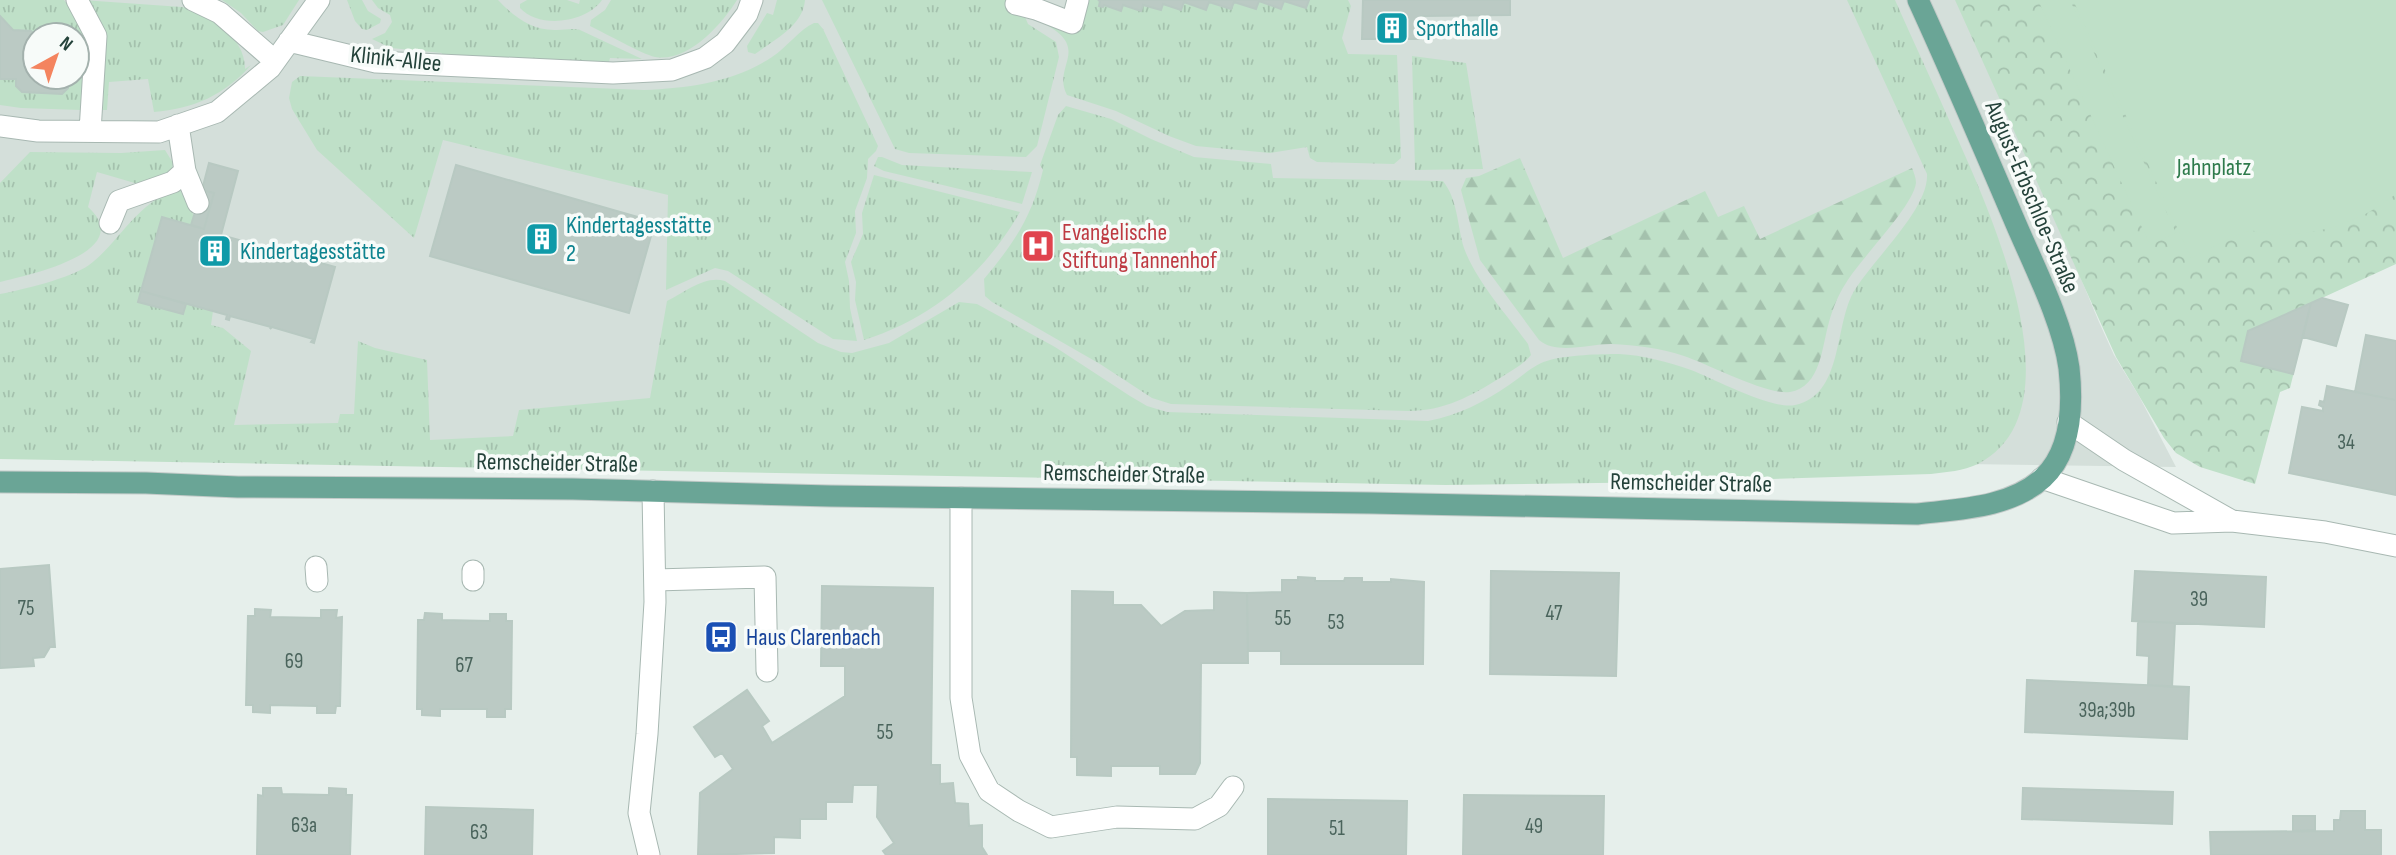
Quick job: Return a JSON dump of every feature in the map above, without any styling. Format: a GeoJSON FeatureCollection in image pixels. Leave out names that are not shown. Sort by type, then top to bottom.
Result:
{"type":"FeatureCollection","features":[{"type":"Feature","properties":{"kind":"main road","name":"August-Erbschloe-Straße"},"geometry":{"type":"LineString","coordinates":[[1918,0],[2048,297],[2068,368],[2066,442],[2057,461],[2042,478]]}},
{"type":"Feature","properties":{"kind":"main road","name":"Remscheider Straße"},"geometry":{"type":"LineString","coordinates":[[0,482],[1917,514],[1966,508],[2010,498],[2042,478]]}},
{"type":"Feature","properties":{"kind":"street"},"geometry":{"type":"LineString","coordinates":[[77,0],[96,37],[90,131]]}},
{"type":"Feature","properties":{"kind":"street"},"geometry":{"type":"LineString","coordinates":[[193,0],[220,13],[275,61]]}},
{"type":"Feature","properties":{"kind":"street"},"geometry":{"type":"LineString","coordinates":[[0,127],[38,131],[159,132],[217,112],[270,68],[319,0]]}},
{"type":"Feature","properties":{"kind":"street","name":"Klinik-Allee"},"geometry":{"type":"LineString","coordinates":[[289,41],[376,62],[614,73],[671,70],[705,58],[726,43],[747,14],[752,0]]}},
{"type":"Feature","properties":{"kind":"street"},"geometry":{"type":"LineString","coordinates":[[1018,0],[1016,4],[1072,23],[1078,0]]}},
{"type":"Feature","properties":{"kind":"street"},"geometry":{"type":"LineString","coordinates":[[178,125],[185,171],[198,203]]}},
{"type":"Feature","properties":{"kind":"street"},"geometry":{"type":"LineString","coordinates":[[110,223],[119,201],[173,182],[185,171]]}},
{"type":"Feature","properties":{"kind":"street"},"geometry":{"type":"LineString","coordinates":[[2068,422],[2124,460],[2232,521]]}},
{"type":"Feature","properties":{"kind":"street"},"geometry":{"type":"LineString","coordinates":[[2042,478],[2173,523],[2232,521],[2325,532],[2396,546]]}},
{"type":"Feature","properties":{"kind":"street"},"geometry":{"type":"LineString","coordinates":[[649,855],[639,813],[647,734],[654,580],[653,491]]}},
{"type":"Feature","properties":{"kind":"street"},"geometry":{"type":"LineString","coordinates":[[961,498],[961,698],[970,755],[989,791],[1019,811],[1051,827],[1117,817],[1195,819],[1219,806],[1233,787]]}},
{"type":"Feature","properties":{"kind":"street"},"geometry":{"type":"LineString","coordinates":[[654,580],[765,577],[767,671]]}},
{"type":"Feature","properties":{"kind":"shaded area","name":"Evangelische Stiftung Tannenhof"},"geometry":{"type":"Polygon","coordinates":[[[0,0],[1965,0],[2099,322],[2114,355],[2176,467],[0,435],[0,0]]]}},
{"type":"Feature","properties":{"kind":"green space"},"geometry":{"type":"Polygon","coordinates":[[[0,0],[64,0],[79,21],[21,21],[21,30],[13,30],[0,16],[0,0]]]}},
{"type":"Feature","properties":{"kind":"green space"},"geometry":{"type":"Polygon","coordinates":[[[82,0],[192,10],[224,29],[239,47],[244,57],[245,69],[251,65],[230,85],[207,99],[182,108],[154,112],[148,79],[109,82],[107,110],[103,110],[103,38],[82,0]]]}},
{"type":"Feature","properties":{"kind":"green space"},"geometry":{"type":"Polygon","coordinates":[[[222,0],[299,0],[283,25],[263,32],[258,31],[241,13],[222,0]]]}},
{"type":"Feature","properties":{"kind":"green space"},"geometry":{"type":"Polygon","coordinates":[[[347,0],[362,0],[368,11],[381,19],[380,23],[367,30],[362,29],[355,21],[347,0]]]}},
{"type":"Feature","properties":{"kind":"green space"},"geometry":{"type":"Polygon","coordinates":[[[372,0],[498,0],[517,17],[539,28],[580,30],[642,59],[610,58],[609,62],[442,56],[442,53],[391,48],[372,39],[385,33],[392,22],[390,15],[378,8],[372,0]]]}},
{"type":"Feature","properties":{"kind":"green space"},"geometry":{"type":"Polygon","coordinates":[[[527,0],[567,0],[579,4],[580,0],[602,0],[585,14],[550,21],[528,15],[520,8],[520,4],[527,0]]]}},
{"type":"Feature","properties":{"kind":"green space"},"geometry":{"type":"Polygon","coordinates":[[[611,0],[737,0],[703,40],[680,54],[655,57],[590,26],[591,20],[605,10],[611,0]]]}},
{"type":"Feature","properties":{"kind":"green space"},"geometry":{"type":"Polygon","coordinates":[[[777,0],[805,0],[799,17],[786,32],[755,54],[748,52],[747,46],[767,13],[773,15],[777,0]]]}},
{"type":"Feature","properties":{"kind":"green space"},"geometry":{"type":"Polygon","coordinates":[[[822,0],[1018,0],[1028,24],[1056,42],[1059,57],[1037,146],[1026,157],[909,153],[895,149],[822,0]]]}},
{"type":"Feature","properties":{"kind":"green space"},"geometry":{"type":"Polygon","coordinates":[[[1078,0],[1098,0],[1099,6],[1121,11],[1123,5],[1143,5],[1161,10],[1163,4],[1184,2],[1206,9],[1209,2],[1231,9],[1234,2],[1256,9],[1259,1],[1281,9],[1284,1],[1306,8],[1309,0],[1348,0],[1351,6],[1342,38],[1348,54],[1397,55],[1401,158],[1394,164],[1317,162],[1310,158],[1307,147],[1270,153],[1196,146],[1116,111],[1067,95],[1064,75],[1068,48],[1065,40],[1039,21],[1071,23],[1078,0]]]}},
{"type":"Feature","properties":{"kind":"green space"},"geometry":{"type":"Polygon","coordinates":[[[1847,0],[1895,0],[1984,200],[2017,301],[2025,352],[2024,398],[2009,437],[1978,464],[1961,470],[1931,474],[1672,482],[1446,485],[0,459],[0,294],[46,283],[81,270],[100,256],[153,202],[180,190],[194,216],[191,226],[162,217],[139,302],[183,314],[186,304],[213,311],[211,325],[223,328],[251,351],[234,425],[338,423],[340,414],[354,414],[358,341],[375,348],[427,360],[430,440],[513,436],[519,410],[650,398],[667,301],[710,280],[725,281],[818,343],[841,352],[852,353],[889,343],[959,302],[977,304],[1055,347],[1147,406],[1167,412],[1428,421],[1481,402],[1545,362],[1557,358],[1611,354],[1664,362],[1691,370],[1772,403],[1795,405],[1810,399],[1822,388],[1835,358],[1853,293],[1919,203],[1927,174],[1847,0]]]}},
{"type":"Feature","properties":{"kind":"green space","name":"Jahnplatz"},"geometry":{"type":"Polygon","coordinates":[[[1955,0],[2396,0],[2396,264],[2311,303],[2290,388],[2280,392],[2255,484],[2200,467],[2176,453],[2164,438],[2116,357],[1955,0]]]}},
{"type":"Feature","properties":{"kind":"green space"},"geometry":{"type":"Polygon","coordinates":[[[2038,0],[2070,0],[2176,233],[2150,245],[2038,0]]]}},
{"type":"Feature","properties":{"kind":"green space"},"geometry":{"type":"Polygon","coordinates":[[[2073,0],[2396,0],[2396,194],[2368,213],[2340,225],[2293,234],[2245,232],[2191,258],[2073,0]]]}},
{"type":"Feature","properties":{"kind":"green space"},"geometry":{"type":"Polygon","coordinates":[[[814,23],[818,23],[823,29],[878,146],[868,159],[867,178],[855,211],[856,233],[845,262],[857,341],[833,339],[728,271],[715,268],[666,290],[668,195],[443,140],[414,238],[317,150],[292,109],[289,98],[292,82],[300,76],[644,90],[678,88],[727,78],[757,66],[814,23]]]}},
{"type":"Feature","properties":{"kind":"green space"},"geometry":{"type":"Polygon","coordinates":[[[1412,56],[1466,63],[1483,169],[1415,170],[1412,56]]]}},
{"type":"Feature","properties":{"kind":"green space"},"geometry":{"type":"Polygon","coordinates":[[[0,79],[16,79],[16,86],[22,92],[61,94],[64,91],[84,91],[81,110],[0,105],[0,79]]]}},
{"type":"Feature","properties":{"kind":"green space"},"geometry":{"type":"Polygon","coordinates":[[[1066,106],[1111,119],[1194,157],[1271,164],[1273,178],[1443,181],[1454,204],[1469,260],[1528,344],[1531,355],[1517,368],[1468,396],[1421,410],[1171,404],[1152,398],[985,296],[984,279],[1013,241],[1027,216],[1039,187],[1043,170],[1040,165],[1058,115],[1066,106]]]}},
{"type":"Feature","properties":{"kind":"green space"},"geometry":{"type":"Polygon","coordinates":[[[165,150],[173,163],[171,173],[145,186],[97,172],[88,207],[100,223],[99,237],[90,249],[53,267],[0,282],[0,183],[30,152],[121,153],[165,150]]]}},
{"type":"Feature","properties":{"kind":"green space"},"geometry":{"type":"Polygon","coordinates":[[[878,157],[902,165],[1032,172],[1022,204],[884,171],[874,166],[878,157]]]}},
{"type":"Feature","properties":{"kind":"green space"},"geometry":{"type":"Polygon","coordinates":[[[1520,158],[1563,258],[1705,191],[1718,217],[1744,206],[1760,239],[1912,168],[1916,183],[1906,205],[1841,292],[1814,374],[1800,389],[1780,392],[1666,351],[1611,344],[1563,348],[1539,340],[1480,260],[1461,190],[1466,178],[1479,176],[1520,158]]]}},
{"type":"Feature","properties":{"kind":"green space"},"geometry":{"type":"Polygon","coordinates":[[[874,175],[1020,212],[990,255],[954,291],[912,319],[864,340],[855,300],[856,282],[851,262],[863,234],[862,213],[874,175]]]}},
{"type":"Feature","properties":{"kind":"building"},"geometry":{"type":"Polygon","coordinates":[[[1098,0],[1309,0],[1306,8],[1284,1],[1281,9],[1259,1],[1256,9],[1234,2],[1231,9],[1209,2],[1206,10],[1184,2],[1181,10],[1163,4],[1161,10],[1143,5],[1141,11],[1123,5],[1121,11],[1099,6],[1098,0]]]}},
{"type":"Feature","properties":{"kind":"building","name":"Sporthalle"},"geometry":{"type":"Polygon","coordinates":[[[1363,0],[1510,0],[1510,15],[1421,16],[1421,39],[1362,39],[1363,0]]]}},
{"type":"Feature","properties":{"kind":"building"},"geometry":{"type":"Polygon","coordinates":[[[0,16],[13,30],[21,30],[21,91],[16,86],[16,79],[0,79],[0,16]]]}},
{"type":"Feature","properties":{"kind":"building"},"geometry":{"type":"Polygon","coordinates":[[[21,91],[65,91],[62,94],[21,91]]]}},
{"type":"Feature","properties":{"kind":"building","name":"Kindertagesstätte"},"geometry":{"type":"Polygon","coordinates":[[[209,163],[238,171],[221,235],[335,267],[314,343],[311,342],[313,339],[230,316],[229,320],[226,319],[227,315],[141,291],[162,217],[204,229],[214,193],[202,190],[209,163]]]}},
{"type":"Feature","properties":{"kind":"building","name":"Kindertagesstätte 2"},"geometry":{"type":"Polygon","coordinates":[[[456,165],[655,222],[629,313],[430,256],[456,165]]]}},
{"type":"Feature","properties":{"kind":"building"},"geometry":{"type":"Polygon","coordinates":[[[202,190],[214,193],[204,229],[191,225],[202,190]]]}},
{"type":"Feature","properties":{"kind":"building"},"geometry":{"type":"Polygon","coordinates":[[[141,291],[186,304],[183,314],[138,302],[141,291]]]}},
{"type":"Feature","properties":{"kind":"building"},"geometry":{"type":"Polygon","coordinates":[[[2322,298],[2348,305],[2336,346],[2303,337],[2311,303],[2322,298]]]}},
{"type":"Feature","properties":{"kind":"building"},"geometry":{"type":"Polygon","coordinates":[[[2311,303],[2293,374],[2241,361],[2248,331],[2311,303]]]}},
{"type":"Feature","properties":{"kind":"building"},"geometry":{"type":"Polygon","coordinates":[[[2366,335],[2396,341],[2396,400],[2355,392],[2366,335]]]}},
{"type":"Feature","properties":{"kind":"building"},"geometry":{"type":"Polygon","coordinates":[[[2327,386],[2396,400],[2396,495],[2289,473],[2302,407],[2323,411],[2323,407],[2319,405],[2320,401],[2324,402],[2327,386]]]}},
{"type":"Feature","properties":{"kind":"building"},"geometry":{"type":"Polygon","coordinates":[[[49,565],[55,647],[50,647],[44,657],[33,658],[34,666],[0,668],[0,569],[49,565]]]}},
{"type":"Feature","properties":{"kind":"building"},"geometry":{"type":"Polygon","coordinates":[[[1491,571],[1619,573],[1616,676],[1490,674],[1491,571]]]}},
{"type":"Feature","properties":{"kind":"building"},"geometry":{"type":"Polygon","coordinates":[[[2135,571],[2266,577],[2264,627],[2132,621],[2135,571]]]}},
{"type":"Feature","properties":{"kind":"building"},"geometry":{"type":"Polygon","coordinates":[[[1298,577],[1315,578],[1315,581],[1362,578],[1362,582],[1391,582],[1391,579],[1424,582],[1423,664],[1281,664],[1281,651],[1248,651],[1247,593],[1282,592],[1282,580],[1298,580],[1298,577]]]}},
{"type":"Feature","properties":{"kind":"building"},"geometry":{"type":"Polygon","coordinates":[[[822,586],[933,588],[931,765],[940,765],[940,784],[953,783],[955,803],[968,804],[969,826],[982,825],[982,847],[987,855],[886,855],[883,851],[894,843],[877,817],[878,785],[853,785],[852,802],[826,802],[826,819],[800,819],[800,838],[774,837],[774,853],[698,855],[700,793],[733,769],[722,753],[715,757],[694,727],[747,690],[769,721],[762,726],[772,743],[845,696],[845,666],[821,666],[822,586]]]}},
{"type":"Feature","properties":{"kind":"building"},"geometry":{"type":"Polygon","coordinates":[[[1072,591],[1113,592],[1113,605],[1141,605],[1161,626],[1185,611],[1214,610],[1214,592],[1247,593],[1248,663],[1201,663],[1200,763],[1195,774],[1160,774],[1160,766],[1111,766],[1111,776],[1077,775],[1077,757],[1071,757],[1072,591]]]}},
{"type":"Feature","properties":{"kind":"building"},"geometry":{"type":"Polygon","coordinates":[[[255,609],[271,610],[270,617],[321,618],[321,610],[337,610],[336,618],[342,617],[340,706],[336,706],[335,713],[317,713],[317,706],[270,705],[270,713],[253,712],[253,705],[246,705],[248,616],[255,616],[255,609]]]}},
{"type":"Feature","properties":{"kind":"building"},"geometry":{"type":"Polygon","coordinates":[[[425,613],[442,614],[442,620],[490,621],[490,614],[506,614],[506,621],[512,621],[511,709],[505,709],[505,717],[487,717],[487,709],[440,709],[440,716],[422,715],[422,709],[417,709],[418,620],[424,620],[425,613]]]}},
{"type":"Feature","properties":{"kind":"building"},"geometry":{"type":"Polygon","coordinates":[[[2138,621],[2175,623],[2172,687],[2148,685],[2149,656],[2137,655],[2138,621]]]}},
{"type":"Feature","properties":{"kind":"building"},"geometry":{"type":"Polygon","coordinates":[[[2027,680],[2189,687],[2187,739],[2025,732],[2027,680]]]}},
{"type":"Feature","properties":{"kind":"building"},"geometry":{"type":"Polygon","coordinates":[[[263,788],[281,788],[282,794],[329,795],[329,788],[346,789],[346,795],[352,795],[350,855],[257,855],[258,795],[263,796],[263,788]]]}},
{"type":"Feature","properties":{"kind":"building"},"geometry":{"type":"Polygon","coordinates":[[[2023,788],[2173,792],[2172,824],[2022,819],[2023,788]]]}},
{"type":"Feature","properties":{"kind":"building"},"geometry":{"type":"Polygon","coordinates":[[[1464,795],[1604,796],[1603,855],[1463,855],[1464,795]]]}},
{"type":"Feature","properties":{"kind":"building"},"geometry":{"type":"Polygon","coordinates":[[[1268,799],[1407,801],[1406,855],[1268,855],[1268,799]]]}},
{"type":"Feature","properties":{"kind":"building"},"geometry":{"type":"Polygon","coordinates":[[[426,807],[533,810],[532,855],[425,855],[426,807]]]}},
{"type":"Feature","properties":{"kind":"building"},"geometry":{"type":"Polygon","coordinates":[[[2341,811],[2365,811],[2365,830],[2381,830],[2381,855],[2211,855],[2210,832],[2334,831],[2334,820],[2340,820],[2341,811]]]}},
{"type":"Feature","properties":{"kind":"building"},"geometry":{"type":"Polygon","coordinates":[[[2293,816],[2315,816],[2315,830],[2293,831],[2293,816]]]}},
{"type":"Feature","properties":{"kind":"place","name":"Sporthalle"},"geometry":{"type":"Point","coordinates":[1392,28]}},
{"type":"Feature","properties":{"kind":"place","name":"Kindertagesstätte 2"},"geometry":{"type":"Point","coordinates":[542,239]}},
{"type":"Feature","properties":{"kind":"place","name":"Evangelische Stiftung Tannenhof"},"geometry":{"type":"Point","coordinates":[1038,246]}},
{"type":"Feature","properties":{"kind":"place","name":"Kindertagesstätte"},"geometry":{"type":"Point","coordinates":[215,251]}},
{"type":"Feature","properties":{"kind":"place","name":"Haus Clarenbach"},"geometry":{"type":"Point","coordinates":[721,637]}}]}
